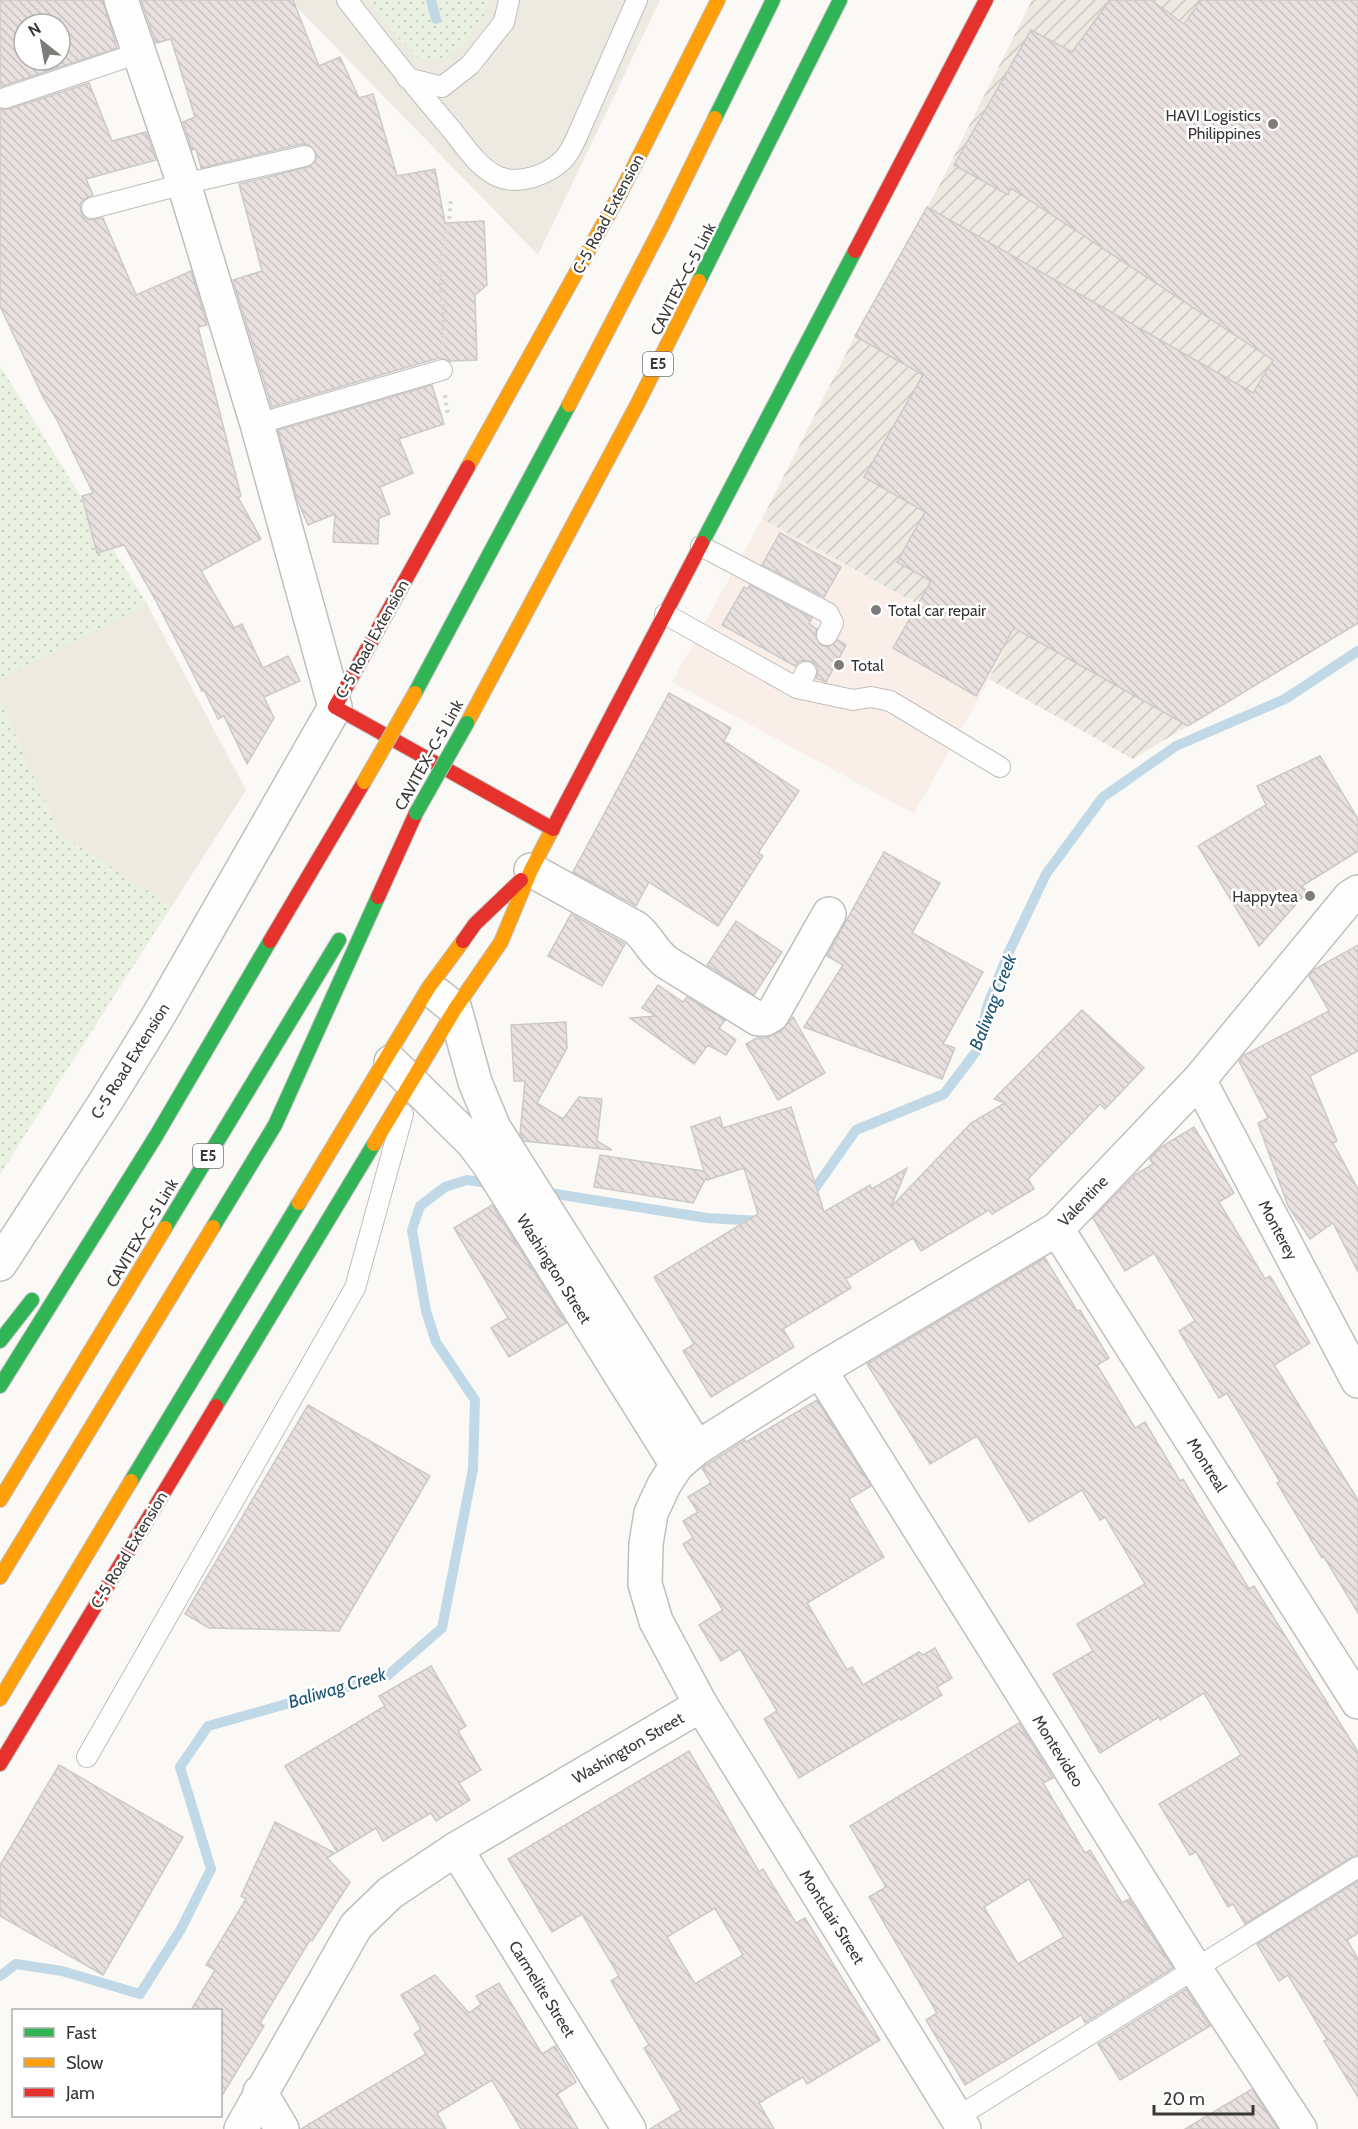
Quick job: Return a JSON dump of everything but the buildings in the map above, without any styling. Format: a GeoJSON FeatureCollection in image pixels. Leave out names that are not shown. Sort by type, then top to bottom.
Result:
{"type":"FeatureCollection","features":[{"type":"Feature","properties":{"kind":"main road","name":"C-5 Road Extension"},"geometry":{"type":"LineString","coordinates":[[335,707],[621,192],[718,0]]}},
{"type":"Feature","properties":{"kind":"main road"},"geometry":{"type":"LineString","coordinates":[[0,1386],[156,1136],[415,693],[657,235],[773,0]]}},
{"type":"Feature","properties":{"kind":"main road","name":"CAVITEX–C-5 Link"},"geometry":{"type":"LineString","coordinates":[[0,1500],[417,813],[638,403],[840,0]]}},
{"type":"Feature","properties":{"kind":"main road","name":"C-5 Road Extension"},"geometry":{"type":"LineString","coordinates":[[0,1764],[455,1009],[501,942],[531,870],[986,0]]}},
{"type":"Feature","properties":{"kind":"main road"},"geometry":{"type":"LineString","coordinates":[[335,707],[553,829]]}},
{"type":"Feature","properties":{"kind":"main road"},"geometry":{"type":"LineString","coordinates":[[0,1577],[275,1125],[417,813]]}},
{"type":"Feature","properties":{"kind":"main road","name":"C-5 Road Extension"},"geometry":{"type":"LineString","coordinates":[[0,1699],[385,1056],[429,987],[475,924],[531,870]]}},
{"type":"Feature","properties":{"kind":"main road"},"geometry":{"type":"LineString","coordinates":[[64,1257],[156,1136]]}},
{"type":"Feature","properties":{"kind":"main road"},"geometry":{"type":"LineString","coordinates":[[0,1341],[43,1285]]}},
{"type":"Feature","properties":{"kind":"street"},"geometry":{"type":"LineString","coordinates":[[121,0],[184,184],[257,424],[335,707]]}},
{"type":"Feature","properties":{"kind":"street","name":"C-5 Road Extension"},"geometry":{"type":"LineString","coordinates":[[0,1264],[106,1101],[160,1012],[335,707]]}},
{"type":"Feature","properties":{"kind":"street"},"geometry":{"type":"LineString","coordinates":[[531,870],[636,928],[658,956],[758,1020],[772,1015],[829,914]]}},
{"type":"Feature","properties":{"kind":"street","name":"Valentine"},"geometry":{"type":"LineString","coordinates":[[687,1456],[820,1370],[1057,1229],[1199,1080],[1350,897],[1358,892]]}},
{"type":"Feature","properties":{"kind":"street"},"geometry":{"type":"LineString","coordinates":[[429,987],[455,1009]]}},
{"type":"Feature","properties":{"kind":"street","name":"Washington Street"},"geometry":{"type":"LineString","coordinates":[[241,2129],[356,1926],[390,1893],[456,1849],[701,1705],[656,1621],[645,1584],[646,1544],[651,1514],[664,1485],[687,1456],[498,1156],[494,1128],[475,1082],[455,1009]]}},
{"type":"Feature","properties":{"kind":"street","name":"Washington Street"},"geometry":{"type":"LineString","coordinates":[[385,1056],[473,1143],[498,1156]]}},
{"type":"Feature","properties":{"kind":"street","name":"Monterey"},"geometry":{"type":"LineString","coordinates":[[1199,1080],[1358,1381]]}},
{"type":"Feature","properties":{"kind":"street","name":"Montreal"},"geometry":{"type":"LineString","coordinates":[[1057,1229],[1358,1702]]}},
{"type":"Feature","properties":{"kind":"street","name":"Montevideo"},"geometry":{"type":"LineString","coordinates":[[820,1370],[1196,1970],[1300,2129]]}},
{"type":"Feature","properties":{"kind":"street","name":"Montclair Street"},"geometry":{"type":"LineString","coordinates":[[701,1705],[960,2123]]}},
{"type":"Feature","properties":{"kind":"street","name":"Carmelite Street"},"geometry":{"type":"LineString","coordinates":[[456,1849],[629,2129]]}},
{"type":"Feature","properties":{"kind":"street"},"geometry":{"type":"LineString","coordinates":[[260,2092],[282,2129]]}},
{"type":"Feature","properties":{"kind":"lane"},"geometry":{"type":"LineString","coordinates":[[347,0],[407,78],[479,163],[497,176],[511,181],[529,179],[564,160],[575,141],[637,0]]}},
{"type":"Feature","properties":{"kind":"lane"},"geometry":{"type":"LineString","coordinates":[[407,78],[442,87],[470,65],[504,22],[509,0]]}},
{"type":"Feature","properties":{"kind":"lane"},"geometry":{"type":"LineString","coordinates":[[5,98],[139,53]]}},
{"type":"Feature","properties":{"kind":"lane"},"geometry":{"type":"LineString","coordinates":[[92,208],[305,156]]}},
{"type":"Feature","properties":{"kind":"lane"},"geometry":{"type":"LineString","coordinates":[[257,424],[442,370]]}},
{"type":"Feature","properties":{"kind":"lane"},"geometry":{"type":"LineString","coordinates":[[701,546],[828,613],[833,623],[827,634]]}},
{"type":"Feature","properties":{"kind":"lane"},"geometry":{"type":"LineString","coordinates":[[665,614],[801,680],[853,700],[871,697],[890,701],[1000,767]]}},
{"type":"Feature","properties":{"kind":"lane"},"geometry":{"type":"LineString","coordinates":[[87,1757],[355,1288],[411,1083]]}},
{"type":"Feature","properties":{"kind":"lane"},"geometry":{"type":"LineString","coordinates":[[960,2123],[1358,1867]]}},
{"type":"Feature","properties":{"kind":"path"},"geometry":{"type":"LineString","coordinates":[[448,417],[442,370],[444,318],[439,266],[449,223],[450,198]]}},
{"type":"Feature","properties":{"kind":"shaded area"},"geometry":{"type":"Polygon","coordinates":[[[290,0],[660,0],[538,255],[290,0]]]}},
{"type":"Feature","properties":{"kind":"shaded area"},"geometry":{"type":"Polygon","coordinates":[[[1032,0],[1358,0],[1358,623],[1133,759],[989,679],[1004,651],[762,519],[855,336],[940,184],[1032,0]]]}},
{"type":"Feature","properties":{"kind":"shaded area"},"geometry":{"type":"Polygon","coordinates":[[[0,366],[147,604],[246,790],[0,1174],[0,366]]]}},
{"type":"Feature","properties":{"kind":"shaded area","name":"Total"},"geometry":{"type":"Polygon","coordinates":[[[762,519],[1005,651],[914,814],[672,682],[762,519]]]}},
{"type":"Feature","properties":{"kind":"green space"},"geometry":{"type":"Polygon","coordinates":[[[368,0],[490,0],[482,20],[471,36],[440,62],[419,58],[397,37],[368,0]]]}},
{"type":"Feature","properties":{"kind":"green space"},"geometry":{"type":"Polygon","coordinates":[[[0,366],[147,604],[0,679],[0,366]]]}},
{"type":"Feature","properties":{"kind":"green space"},"geometry":{"type":"Polygon","coordinates":[[[0,700],[59,833],[171,906],[0,1174],[0,700]]]}},
{"type":"Feature","properties":{"kind":"waterway"},"geometry":{"type":"LineString","coordinates":[[431,0],[436,19]]}},
{"type":"Feature","properties":{"kind":"waterway","name":"Baliwag Creek"},"geometry":{"type":"LineString","coordinates":[[809,1197],[856,1130],[944,1094],[978,1049],[987,1007],[1007,956],[1046,874],[1103,797],[1176,746],[1285,699],[1358,651]]}},
{"type":"Feature","properties":{"kind":"waterway","name":"Baliwag Creek"},"geometry":{"type":"LineString","coordinates":[[0,1976],[16,1964],[62,1971],[140,1994],[181,1929],[211,1869],[180,1767],[208,1726],[387,1676],[442,1628],[473,1469],[475,1400],[436,1342],[426,1311],[412,1230],[420,1206],[445,1187],[467,1180],[495,1184]]}},
{"type":"Feature","properties":{"kind":"waterway","name":"Baliwag Creek"},"geometry":{"type":"LineString","coordinates":[[543,1192],[707,1218],[762,1221]]}},
{"type":"Feature","properties":{"kind":"traffic: fast"},"geometry":{"type":"LineString","coordinates":[[715,118],[773,0]]}},
{"type":"Feature","properties":{"kind":"traffic: fast"},"geometry":{"type":"LineString","coordinates":[[699,281],[840,0]]}},
{"type":"Feature","properties":{"kind":"traffic: fast"},"geometry":{"type":"LineString","coordinates":[[702,543],[855,251]]}},
{"type":"Feature","properties":{"kind":"traffic: fast"},"geometry":{"type":"LineString","coordinates":[[415,693],[569,405]]}},
{"type":"Feature","properties":{"kind":"traffic: fast"},"geometry":{"type":"LineString","coordinates":[[416,813],[467,723]]}},
{"type":"Feature","properties":{"kind":"traffic: fast"},"geometry":{"type":"LineString","coordinates":[[213,1227],[275,1125],[378,897]]}},
{"type":"Feature","properties":{"kind":"traffic: fast"},"geometry":{"type":"LineString","coordinates":[[165,1228],[339,940]]}},
{"type":"Feature","properties":{"kind":"traffic: fast"},"geometry":{"type":"LineString","coordinates":[[0,1386],[156,1136],[270,941]]}},
{"type":"Feature","properties":{"kind":"traffic: fast"},"geometry":{"type":"LineString","coordinates":[[216,1406],[374,1144]]}},
{"type":"Feature","properties":{"kind":"traffic: fast"},"geometry":{"type":"LineString","coordinates":[[131,1481],[299,1203]]}},
{"type":"Feature","properties":{"kind":"traffic: fast"},"geometry":{"type":"LineString","coordinates":[[0,1341],[32,1300]]}},
{"type":"Feature","properties":{"kind":"traffic: slow"},"geometry":{"type":"LineString","coordinates":[[468,467],[621,192],[718,0]]}},
{"type":"Feature","properties":{"kind":"traffic: slow"},"geometry":{"type":"LineString","coordinates":[[569,405],[715,118]]}},
{"type":"Feature","properties":{"kind":"traffic: slow"},"geometry":{"type":"LineString","coordinates":[[467,723],[638,403],[699,281]]}},
{"type":"Feature","properties":{"kind":"traffic: slow"},"geometry":{"type":"LineString","coordinates":[[364,782],[415,693]]}},
{"type":"Feature","properties":{"kind":"traffic: slow"},"geometry":{"type":"LineString","coordinates":[[374,1144],[455,1009],[501,942],[531,870],[554,826]]}},
{"type":"Feature","properties":{"kind":"traffic: slow"},"geometry":{"type":"LineString","coordinates":[[299,1203],[429,987],[463,941]]}},
{"type":"Feature","properties":{"kind":"traffic: slow"},"geometry":{"type":"LineString","coordinates":[[0,1577],[213,1227]]}},
{"type":"Feature","properties":{"kind":"traffic: slow"},"geometry":{"type":"LineString","coordinates":[[0,1500],[165,1228]]}},
{"type":"Feature","properties":{"kind":"traffic: slow"},"geometry":{"type":"LineString","coordinates":[[0,1699],[131,1481]]}},
{"type":"Feature","properties":{"kind":"traffic: jam"},"geometry":{"type":"LineString","coordinates":[[855,251],[986,0]]}},
{"type":"Feature","properties":{"kind":"traffic: jam"},"geometry":{"type":"LineString","coordinates":[[468,467],[335,707],[553,829]]}},
{"type":"Feature","properties":{"kind":"traffic: jam"},"geometry":{"type":"LineString","coordinates":[[554,826],[702,543]]}},
{"type":"Feature","properties":{"kind":"traffic: jam"},"geometry":{"type":"LineString","coordinates":[[270,941],[364,782]]}},
{"type":"Feature","properties":{"kind":"traffic: jam"},"geometry":{"type":"LineString","coordinates":[[378,897],[416,813]]}},
{"type":"Feature","properties":{"kind":"traffic: jam"},"geometry":{"type":"LineString","coordinates":[[463,941],[475,924],[521,880]]}},
{"type":"Feature","properties":{"kind":"traffic: jam"},"geometry":{"type":"LineString","coordinates":[[0,1764],[216,1406]]}},
{"type":"Feature","properties":{"kind":"place","name":"HAVI Logistics Philippines"},"geometry":{"type":"Point","coordinates":[1273,124]}},
{"type":"Feature","properties":{"kind":"place","name":"Total car repair"},"geometry":{"type":"Point","coordinates":[876,610]}},
{"type":"Feature","properties":{"kind":"place","name":"Total"},"geometry":{"type":"Point","coordinates":[839,665]}},
{"type":"Feature","properties":{"kind":"place","name":"Happytea"},"geometry":{"type":"Point","coordinates":[1310,896]}}]}
